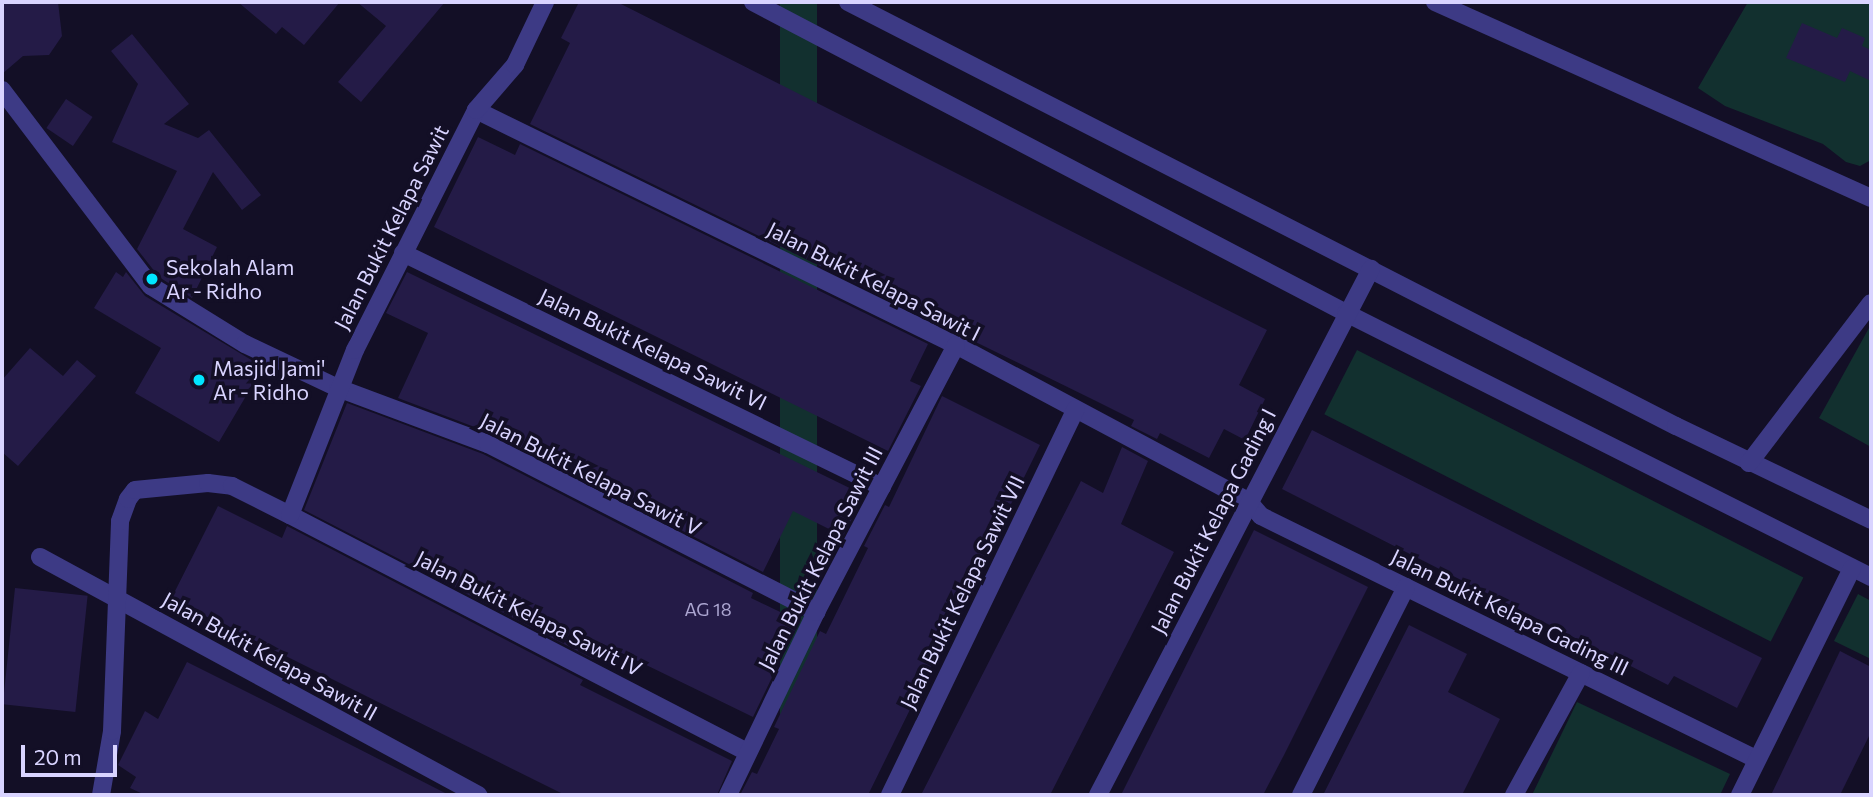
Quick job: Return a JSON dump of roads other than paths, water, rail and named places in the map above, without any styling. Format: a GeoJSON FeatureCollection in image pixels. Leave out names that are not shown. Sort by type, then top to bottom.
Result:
{"type":"FeatureCollection","features":[{"type":"Feature","properties":{"kind":"street","name":"Jalan Bukit Kelapa Sawit"},"geometry":{"type":"LineString","coordinates":[[290,515],[338,388],[403,253],[476,110],[515,65],[545,2]]}},
{"type":"Feature","properties":{"kind":"street"},"geometry":{"type":"LineString","coordinates":[[753,2],[1346,313],[1871,577]]}},
{"type":"Feature","properties":{"kind":"street"},"geometry":{"type":"LineString","coordinates":[[848,2],[1749,463],[1871,520]]}},
{"type":"Feature","properties":{"kind":"street"},"geometry":{"type":"LineString","coordinates":[[1434,2],[1871,198]]}},
{"type":"Feature","properties":{"kind":"street","name":"Jalan Bukit Kelapa Sawit V"},"geometry":{"type":"LineString","coordinates":[[2,90],[151,286],[245,344],[338,388],[488,444],[816,612]]}},
{"type":"Feature","properties":{"kind":"street","name":"Jalan Bukit Kelapa Sawit I"},"geometry":{"type":"LineString","coordinates":[[476,110],[956,345],[1248,501]]}},
{"type":"Feature","properties":{"kind":"street","name":"Jalan Bukit Kelapa Sawit VI"},"geometry":{"type":"LineString","coordinates":[[403,253],[882,486]]}},
{"type":"Feature","properties":{"kind":"street","name":"Jalan Bukit Kelapa Gading I"},"geometry":{"type":"LineString","coordinates":[[1098,795],[1248,501],[1371,269]]}},
{"type":"Feature","properties":{"kind":"street"},"geometry":{"type":"LineString","coordinates":[[1749,463],[1871,303]]}},
{"type":"Feature","properties":{"kind":"street","name":"Jalan Bukit Kelapa Sawit III"},"geometry":{"type":"LineString","coordinates":[[728,795],[816,612],[956,345]]}},
{"type":"Feature","properties":{"kind":"street","name":"Jalan Bukit Kelapa Sawit VII"},"geometry":{"type":"LineString","coordinates":[[890,795],[1076,409]]}},
{"type":"Feature","properties":{"kind":"street"},"geometry":{"type":"LineString","coordinates":[[101,795],[112,731],[120,521],[135,490],[208,483],[232,486],[290,515]]}},
{"type":"Feature","properties":{"kind":"street","name":"Jalan Bukit Kelapa Gading III"},"geometry":{"type":"LineString","coordinates":[[1248,501],[1261,516],[1756,759]]}},
{"type":"Feature","properties":{"kind":"street","name":"Jalan Bukit Kelapa Sawit IV"},"geometry":{"type":"LineString","coordinates":[[290,515],[747,752]]}},
{"type":"Feature","properties":{"kind":"street","name":"Jalan Bukit Kelapa Sawit II"},"geometry":{"type":"LineString","coordinates":[[40,557],[479,795]]}},
{"type":"Feature","properties":{"kind":"street"},"geometry":{"type":"LineString","coordinates":[[1740,795],[1852,568]]}},
{"type":"Feature","properties":{"kind":"street"},"geometry":{"type":"LineString","coordinates":[[1301,795],[1406,587]]}},
{"type":"Feature","properties":{"kind":"street"},"geometry":{"type":"LineString","coordinates":[[1514,795],[1581,673]]}},
{"type":"Feature","properties":{"kind":"place","name":"Sekolah Alam Ar - Ridho"},"geometry":{"type":"Point","coordinates":[152,279]}},
{"type":"Feature","properties":{"kind":"place","name":"Masjid Jami' Ar - Ridho"},"geometry":{"type":"Point","coordinates":[199,380]}}]}
